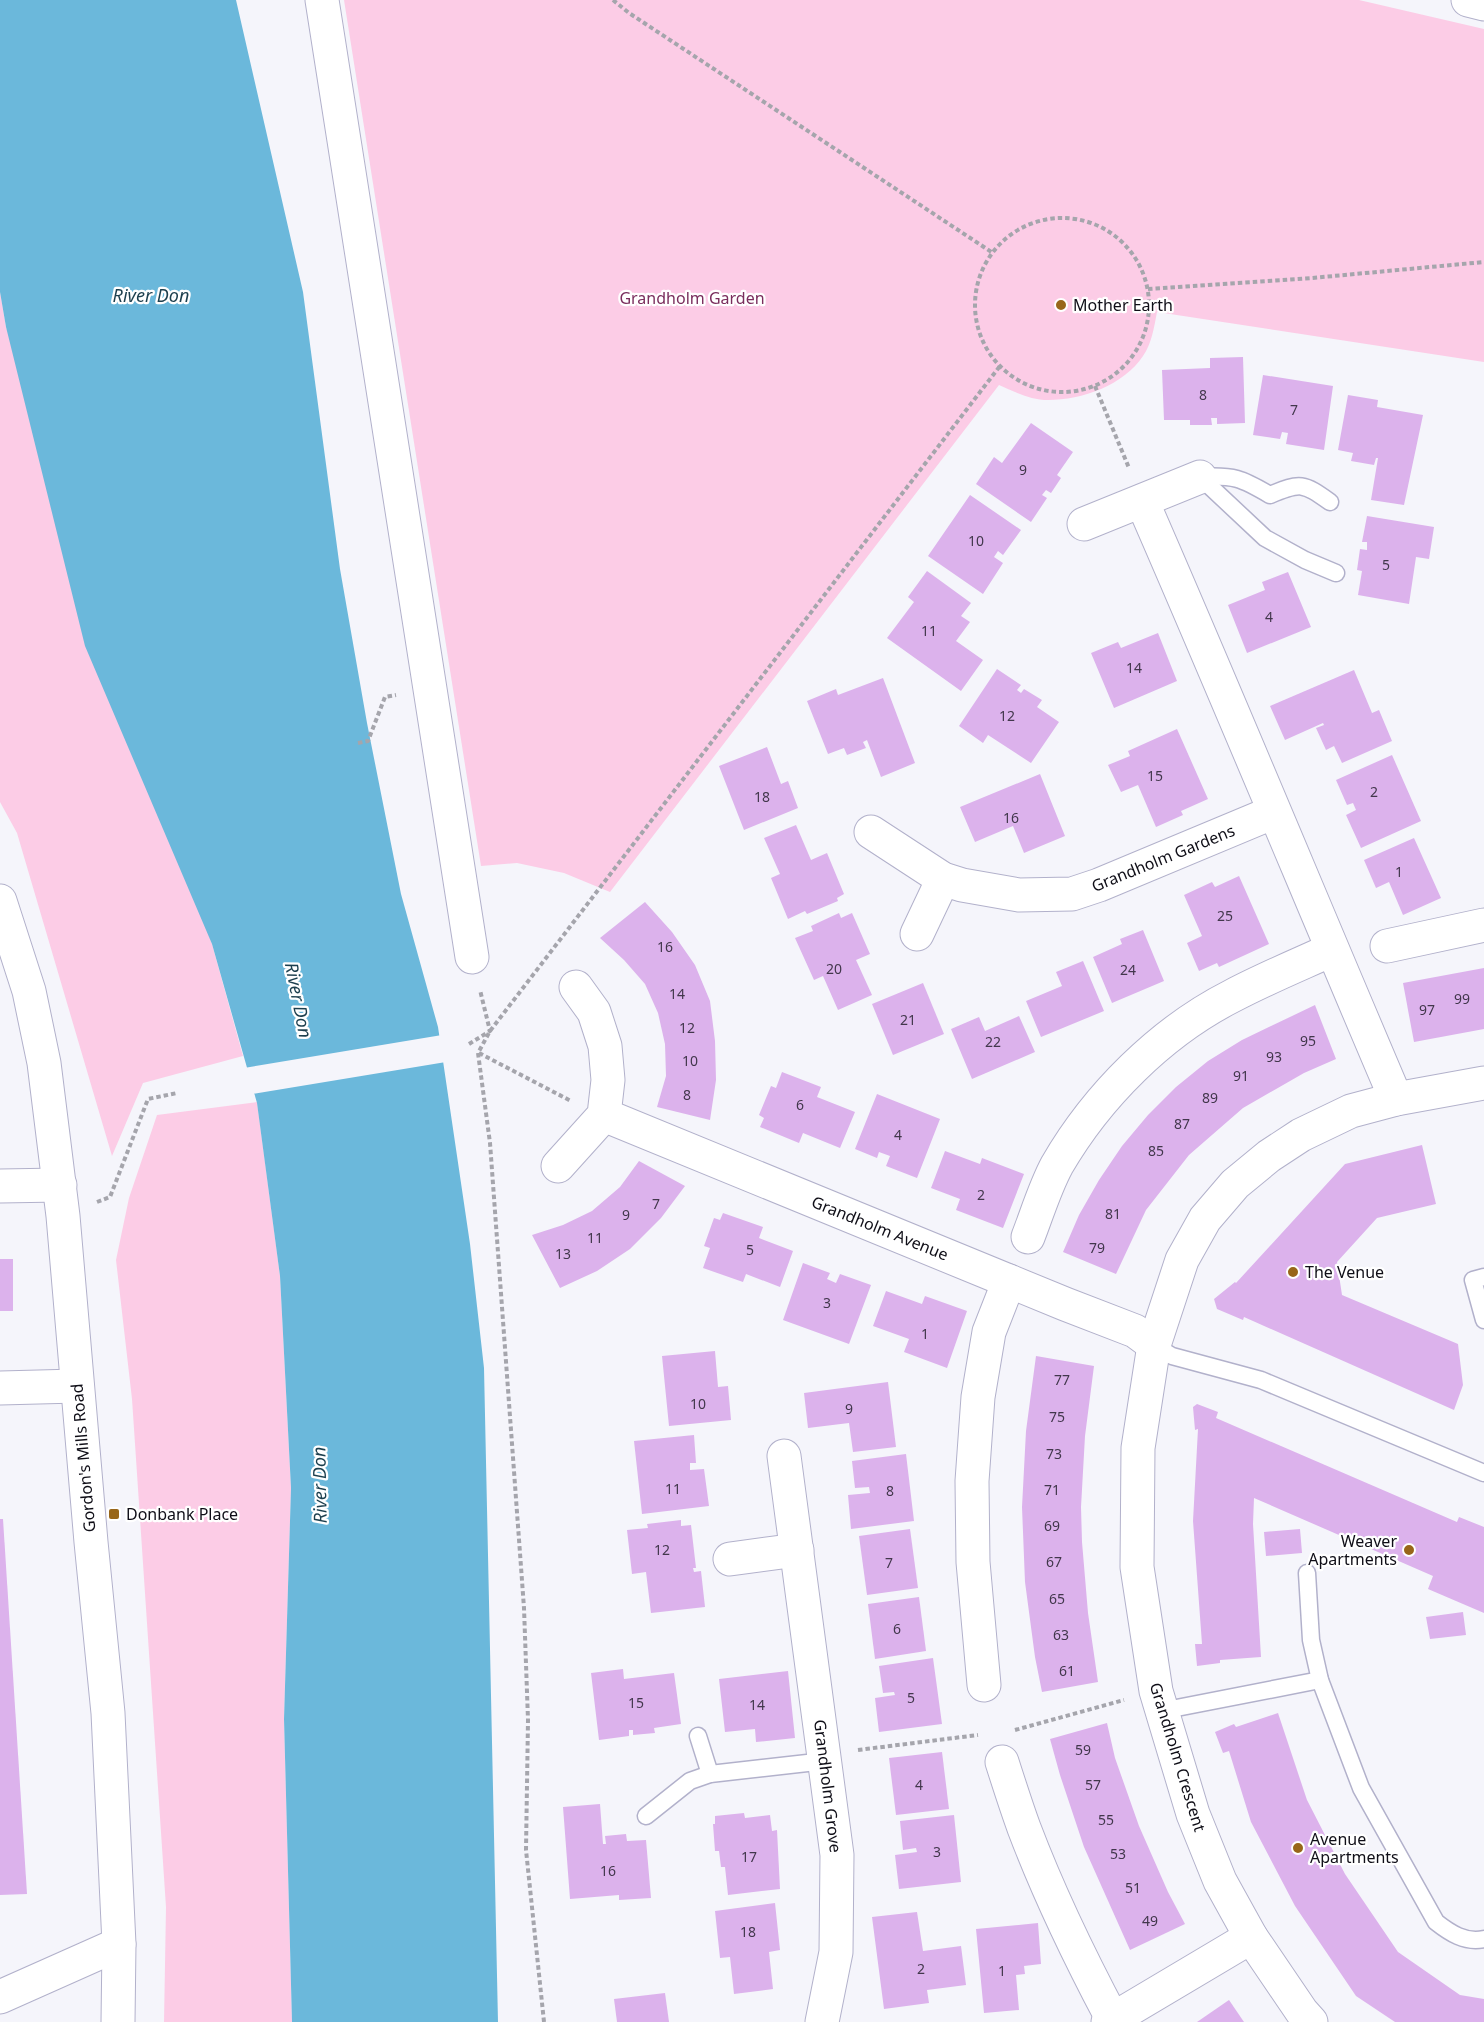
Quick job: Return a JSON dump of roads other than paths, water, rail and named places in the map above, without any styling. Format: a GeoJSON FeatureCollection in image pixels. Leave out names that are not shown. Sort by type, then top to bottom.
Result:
{"type":"FeatureCollection","features":[{"type":"Feature","properties":{"kind":"street"},"geometry":{"type":"LineString","coordinates":[[322,0],[472,957]]}},
{"type":"Feature","properties":{"kind":"street"},"geometry":{"type":"LineString","coordinates":[[1468,0],[1484,4]]}},
{"type":"Feature","properties":{"kind":"street"},"geometry":{"type":"LineString","coordinates":[[1084,524],[1200,477]]}},
{"type":"Feature","properties":{"kind":"street"},"geometry":{"type":"LineString","coordinates":[[1142,501],[1228,698],[1331,950],[1396,1099]]}},
{"type":"Feature","properties":{"kind":"street","name":"Grandholm Gardens"},"geometry":{"type":"LineString","coordinates":[[871,832],[943,879],[962,885],[1019,895],[1072,894],[1099,885],[1274,812]]}},
{"type":"Feature","properties":{"kind":"street"},"geometry":{"type":"LineString","coordinates":[[917,934],[943,879]]}},
{"type":"Feature","properties":{"kind":"street","name":"Gordon's Mills Road"},"geometry":{"type":"LineString","coordinates":[[0,901],[29,991],[44,1063],[60,1185],[108,1713],[119,1944],[118,2022]]}},
{"type":"Feature","properties":{"kind":"street"},"geometry":{"type":"LineString","coordinates":[[1387,946],[1484,925]]}},
{"type":"Feature","properties":{"kind":"street"},"geometry":{"type":"LineString","coordinates":[[1028,1237],[1057,1166],[1101,1102],[1136,1064],[1182,1026],[1231,996],[1331,950]]}},
{"type":"Feature","properties":{"kind":"street"},"geometry":{"type":"LineString","coordinates":[[558,1166],[604,1115],[608,1080],[605,1046],[594,1012],[576,987]]}},
{"type":"Feature","properties":{"kind":"street","name":"Grandholm Crescent"},"geometry":{"type":"LineString","coordinates":[[1311,2022],[1251,1937],[1220,1881],[1193,1814],[1156,1691],[1137,1567],[1138,1448],[1154,1345],[1182,1260],[1205,1219],[1235,1184],[1269,1156],[1301,1135],[1351,1111],[1396,1099],[1484,1083]]}},
{"type":"Feature","properties":{"kind":"street","name":"Grandholm Avenue"},"geometry":{"type":"LineString","coordinates":[[604,1115],[1135,1331],[1154,1345]]}},
{"type":"Feature","properties":{"kind":"street"},"geometry":{"type":"LineString","coordinates":[[0,1186],[60,1185]]}},
{"type":"Feature","properties":{"kind":"street"},"geometry":{"type":"LineString","coordinates":[[984,1685],[972,1562],[972,1481],[978,1397],[989,1332],[1009,1281]]}},
{"type":"Feature","properties":{"kind":"street"},"geometry":{"type":"LineString","coordinates":[[0,1388],[77,1386]]}},
{"type":"Feature","properties":{"kind":"street","name":"Grandholm Grove"},"geometry":{"type":"LineString","coordinates":[[784,1456],[837,1855],[836,1952],[822,2022]]}},
{"type":"Feature","properties":{"kind":"street"},"geometry":{"type":"LineString","coordinates":[[730,1559],[797,1550]]}},
{"type":"Feature","properties":{"kind":"street"},"geometry":{"type":"LineString","coordinates":[[1002,1762],[1024,1827],[1052,1894],[1111,2021],[1251,1937]]}},
{"type":"Feature","properties":{"kind":"street"},"geometry":{"type":"LineString","coordinates":[[0,1997],[119,1944]]}},
{"type":"Feature","properties":{"kind":"lane"},"geometry":{"type":"LineString","coordinates":[[1200,477],[1226,476],[1245,480],[1270,495],[1291,486],[1309,487],[1330,502]]}},
{"type":"Feature","properties":{"kind":"lane"},"geometry":{"type":"LineString","coordinates":[[1200,477],[1265,538],[1305,560],[1336,573]]}},
{"type":"Feature","properties":{"kind":"lane"},"geometry":{"type":"LineString","coordinates":[[1484,1277],[1473,1280],[1484,1320]]}},
{"type":"Feature","properties":{"kind":"lane"},"geometry":{"type":"LineString","coordinates":[[1154,1345],[1172,1356],[1261,1380],[1484,1473]]}},
{"type":"Feature","properties":{"kind":"lane"},"geometry":{"type":"LineString","coordinates":[[1308,1573],[1311,1640],[1320,1680],[1361,1788],[1436,1922],[1466,1939],[1484,1939]]}},
{"type":"Feature","properties":{"kind":"lane"},"geometry":{"type":"LineString","coordinates":[[1161,1711],[1320,1680]]}},
{"type":"Feature","properties":{"kind":"lane"},"geometry":{"type":"LineString","coordinates":[[698,1736],[710,1774]]}},
{"type":"Feature","properties":{"kind":"lane"},"geometry":{"type":"LineString","coordinates":[[646,1816],[690,1781],[710,1774],[825,1761]]}},
{"type":"Feature","properties":{"kind":"water","name":"River Don"},"geometry":{"type":"Polygon","coordinates":[[[0,0],[236,0],[303,292],[340,569],[367,723],[401,894],[438,1027],[470,1244],[484,1368],[498,2022],[292,2022],[284,1719],[291,1488],[280,1276],[257,1103],[212,944],[85,646],[6,327],[0,292],[0,0]]]}},
{"type":"Feature","properties":{"kind":"place","name":"Mother Earth"},"geometry":{"type":"Point","coordinates":[1061,305]}},
{"type":"Feature","properties":{"kind":"place","name":"The Venue"},"geometry":{"type":"Point","coordinates":[1293,1272]}},
{"type":"Feature","properties":{"kind":"place","name":"Donbank Place"},"geometry":{"type":"Point","coordinates":[114,1514]}},
{"type":"Feature","properties":{"kind":"place","name":"Weaver Apartments"},"geometry":{"type":"Point","coordinates":[1409,1550]}},
{"type":"Feature","properties":{"kind":"place","name":"Avenue Apartments"},"geometry":{"type":"Point","coordinates":[1298,1848]}},
{"type":"Feature","properties":{"kind":"park label","name":"Grandholm Garden"},"geometry":{"type":"Point","coordinates":[692,298]}}]}
